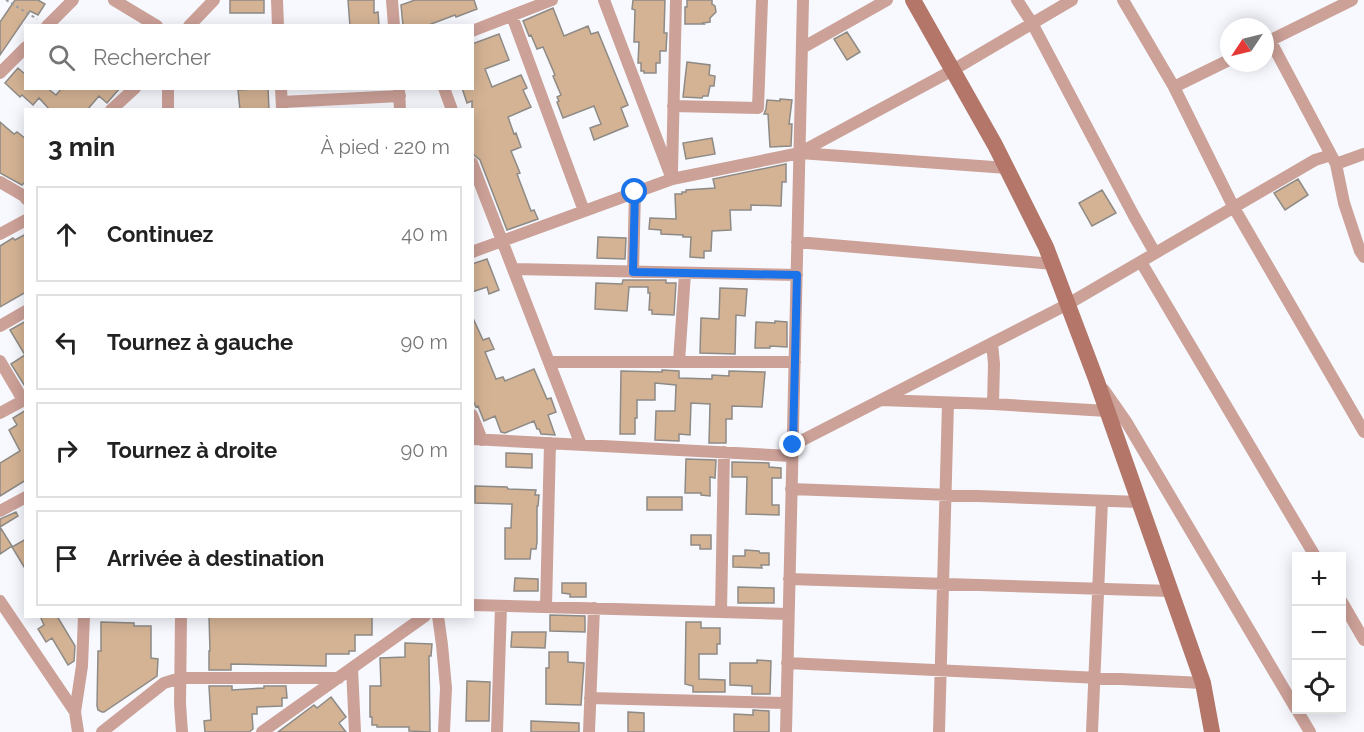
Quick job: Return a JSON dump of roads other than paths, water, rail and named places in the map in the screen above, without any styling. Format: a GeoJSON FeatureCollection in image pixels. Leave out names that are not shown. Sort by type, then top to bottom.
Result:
{"type":"FeatureCollection","features":[{"type":"Feature","properties":{"kind":"street"},"geometry":{"type":"LineString","coordinates":[[48,24],[73,0]]}},
{"type":"Feature","properties":{"kind":"street"},"geometry":{"type":"LineString","coordinates":[[114,0],[155,24]]}},
{"type":"Feature","properties":{"kind":"street"},"geometry":{"type":"LineString","coordinates":[[191,24],[214,0]]}},
{"type":"Feature","properties":{"kind":"street"},"geometry":{"type":"LineString","coordinates":[[277,0],[278,24]]}},
{"type":"Feature","properties":{"kind":"street"},"geometry":{"type":"LineString","coordinates":[[392,0],[394,24]]}},
{"type":"Feature","properties":{"kind":"street"},"geometry":{"type":"LineString","coordinates":[[474,30],[552,0]]}},
{"type":"Feature","properties":{"kind":"street"},"geometry":{"type":"LineString","coordinates":[[604,0],[672,178]]}},
{"type":"Feature","properties":{"kind":"street"},"geometry":{"type":"LineString","coordinates":[[672,178],[676,0]]}},
{"type":"Feature","properties":{"kind":"street"},"geometry":{"type":"LineString","coordinates":[[673,106],[758,108],[762,0]]}},
{"type":"Feature","properties":{"kind":"street"},"geometry":{"type":"LineString","coordinates":[[786,732],[803,0]]}},
{"type":"Feature","properties":{"kind":"street"},"geometry":{"type":"LineString","coordinates":[[802,48],[887,0]]}},
{"type":"Feature","properties":{"kind":"street"},"geometry":{"type":"LineString","coordinates":[[913,0],[1007,168],[1053,264],[1203,683],[1212,732]]}},
{"type":"Feature","properties":{"kind":"street"},"geometry":{"type":"LineString","coordinates":[[1017,0],[1032,23],[1155,254]]}},
{"type":"Feature","properties":{"kind":"street"},"geometry":{"type":"LineString","coordinates":[[800,153],[953,70],[1072,0]]}},
{"type":"Feature","properties":{"kind":"street"},"geometry":{"type":"LineString","coordinates":[[1123,0],[1174,87],[1233,206],[1364,432]]}},
{"type":"Feature","properties":{"kind":"street"},"geometry":{"type":"LineString","coordinates":[[1274,38],[1352,0]]}},
{"type":"Feature","properties":{"kind":"street"},"geometry":{"type":"LineString","coordinates":[[512,16],[585,211]]}},
{"type":"Feature","properties":{"kind":"street"},"geometry":{"type":"LineString","coordinates":[[3,65],[24,49]]}},
{"type":"Feature","properties":{"kind":"street"},"geometry":{"type":"LineString","coordinates":[[1274,52],[1333,160],[1344,203],[1364,257]]}},
{"type":"Feature","properties":{"kind":"street"},"geometry":{"type":"LineString","coordinates":[[1174,87],[1220,64]]}},
{"type":"Feature","properties":{"kind":"street"},"geometry":{"type":"LineString","coordinates":[[113,108],[133,90]]}},
{"type":"Feature","properties":{"kind":"street"},"geometry":{"type":"LineString","coordinates":[[168,90],[168,108]]}},
{"type":"Feature","properties":{"kind":"street"},"geometry":{"type":"LineString","coordinates":[[281,90],[282,106],[399,92],[400,108]]}},
{"type":"Feature","properties":{"kind":"street"},"geometry":{"type":"LineString","coordinates":[[445,90],[451,108]]}},
{"type":"Feature","properties":{"kind":"street"},"geometry":{"type":"LineString","coordinates":[[474,251],[672,178],[800,153],[1007,168]]}},
{"type":"Feature","properties":{"kind":"street"},"geometry":{"type":"LineString","coordinates":[[477,439],[724,452],[792,450],[880,400],[1068,304],[1314,160],[1333,160],[1364,154]]}},
{"type":"Feature","properties":{"kind":"street"},"geometry":{"type":"LineString","coordinates":[[474,168],[582,445]]}},
{"type":"Feature","properties":{"kind":"street"},"geometry":{"type":"LineString","coordinates":[[0,182],[24,196]]}},
{"type":"Feature","properties":{"kind":"street"},"geometry":{"type":"LineString","coordinates":[[633,272],[635,192]]}},
{"type":"Feature","properties":{"kind":"street"},"geometry":{"type":"LineString","coordinates":[[0,234],[24,221]]}},
{"type":"Feature","properties":{"kind":"street"},"geometry":{"type":"LineString","coordinates":[[797,242],[1053,264]]}},
{"type":"Feature","properties":{"kind":"street"},"geometry":{"type":"LineString","coordinates":[[1141,262],[1313,552]]}},
{"type":"Feature","properties":{"kind":"street"},"geometry":{"type":"LineString","coordinates":[[514,269],[797,275]]}},
{"type":"Feature","properties":{"kind":"street"},"geometry":{"type":"LineString","coordinates":[[679,362],[685,273]]}},
{"type":"Feature","properties":{"kind":"street"},"geometry":{"type":"LineString","coordinates":[[0,326],[24,312]]}},
{"type":"Feature","properties":{"kind":"street"},"geometry":{"type":"LineString","coordinates":[[992,343],[993,404]]}},
{"type":"Feature","properties":{"kind":"street"},"geometry":{"type":"LineString","coordinates":[[0,361],[24,399],[0,412]]}},
{"type":"Feature","properties":{"kind":"street"},"geometry":{"type":"LineString","coordinates":[[549,362],[795,362]]}},
{"type":"Feature","properties":{"kind":"street"},"geometry":{"type":"LineString","coordinates":[[1096,379],[1127,423],[1292,701]]}},
{"type":"Feature","properties":{"kind":"street"},"geometry":{"type":"LineString","coordinates":[[880,400],[1107,411]]}},
{"type":"Feature","properties":{"kind":"street"},"geometry":{"type":"LineString","coordinates":[[939,732],[948,404]]}},
{"type":"Feature","properties":{"kind":"street"},"geometry":{"type":"LineString","coordinates":[[546,607],[550,443]]}},
{"type":"Feature","properties":{"kind":"street"},"geometry":{"type":"LineString","coordinates":[[721,612],[724,452]]}},
{"type":"Feature","properties":{"kind":"street"},"geometry":{"type":"LineString","coordinates":[[791,489],[1139,502]]}},
{"type":"Feature","properties":{"kind":"street"},"geometry":{"type":"LineString","coordinates":[[0,511],[24,498]]}},
{"type":"Feature","properties":{"kind":"street"},"geometry":{"type":"LineString","coordinates":[[1092,732],[1102,501]]}},
{"type":"Feature","properties":{"kind":"street"},"geometry":{"type":"LineString","coordinates":[[789,579],[1171,591]]}},
{"type":"Feature","properties":{"kind":"street"},"geometry":{"type":"LineString","coordinates":[[0,601],[75,712]]}},
{"type":"Feature","properties":{"kind":"street"},"geometry":{"type":"LineString","coordinates":[[474,605],[788,614]]}},
{"type":"Feature","properties":{"kind":"street"},"geometry":{"type":"LineString","coordinates":[[497,732],[501,606]]}},
{"type":"Feature","properties":{"kind":"street"},"geometry":{"type":"LineString","coordinates":[[1343,606],[1364,640]]}},
{"type":"Feature","properties":{"kind":"street"},"geometry":{"type":"LineString","coordinates":[[589,732],[594,608]]}},
{"type":"Feature","properties":{"kind":"street"},"geometry":{"type":"LineString","coordinates":[[78,732],[75,712],[82,666],[84,618]]}},
{"type":"Feature","properties":{"kind":"street"},"geometry":{"type":"LineString","coordinates":[[181,618],[182,732]]}},
{"type":"Feature","properties":{"kind":"street"},"geometry":{"type":"LineString","coordinates":[[262,732],[422,618]]}},
{"type":"Feature","properties":{"kind":"street"},"geometry":{"type":"LineString","coordinates":[[438,618],[446,688],[444,732]]}},
{"type":"Feature","properties":{"kind":"street"},"geometry":{"type":"LineString","coordinates":[[787,663],[1203,683]]}},
{"type":"Feature","properties":{"kind":"street"},"geometry":{"type":"LineString","coordinates":[[352,668],[355,732]]}},
{"type":"Feature","properties":{"kind":"street"},"geometry":{"type":"LineString","coordinates":[[102,732],[164,683],[180,678],[339,678]]}},
{"type":"Feature","properties":{"kind":"street"},"geometry":{"type":"LineString","coordinates":[[590,698],[786,704]]}},
{"type":"Feature","properties":{"kind":"street"},"geometry":{"type":"LineString","coordinates":[[1300,714],[1310,732]]}}]}
